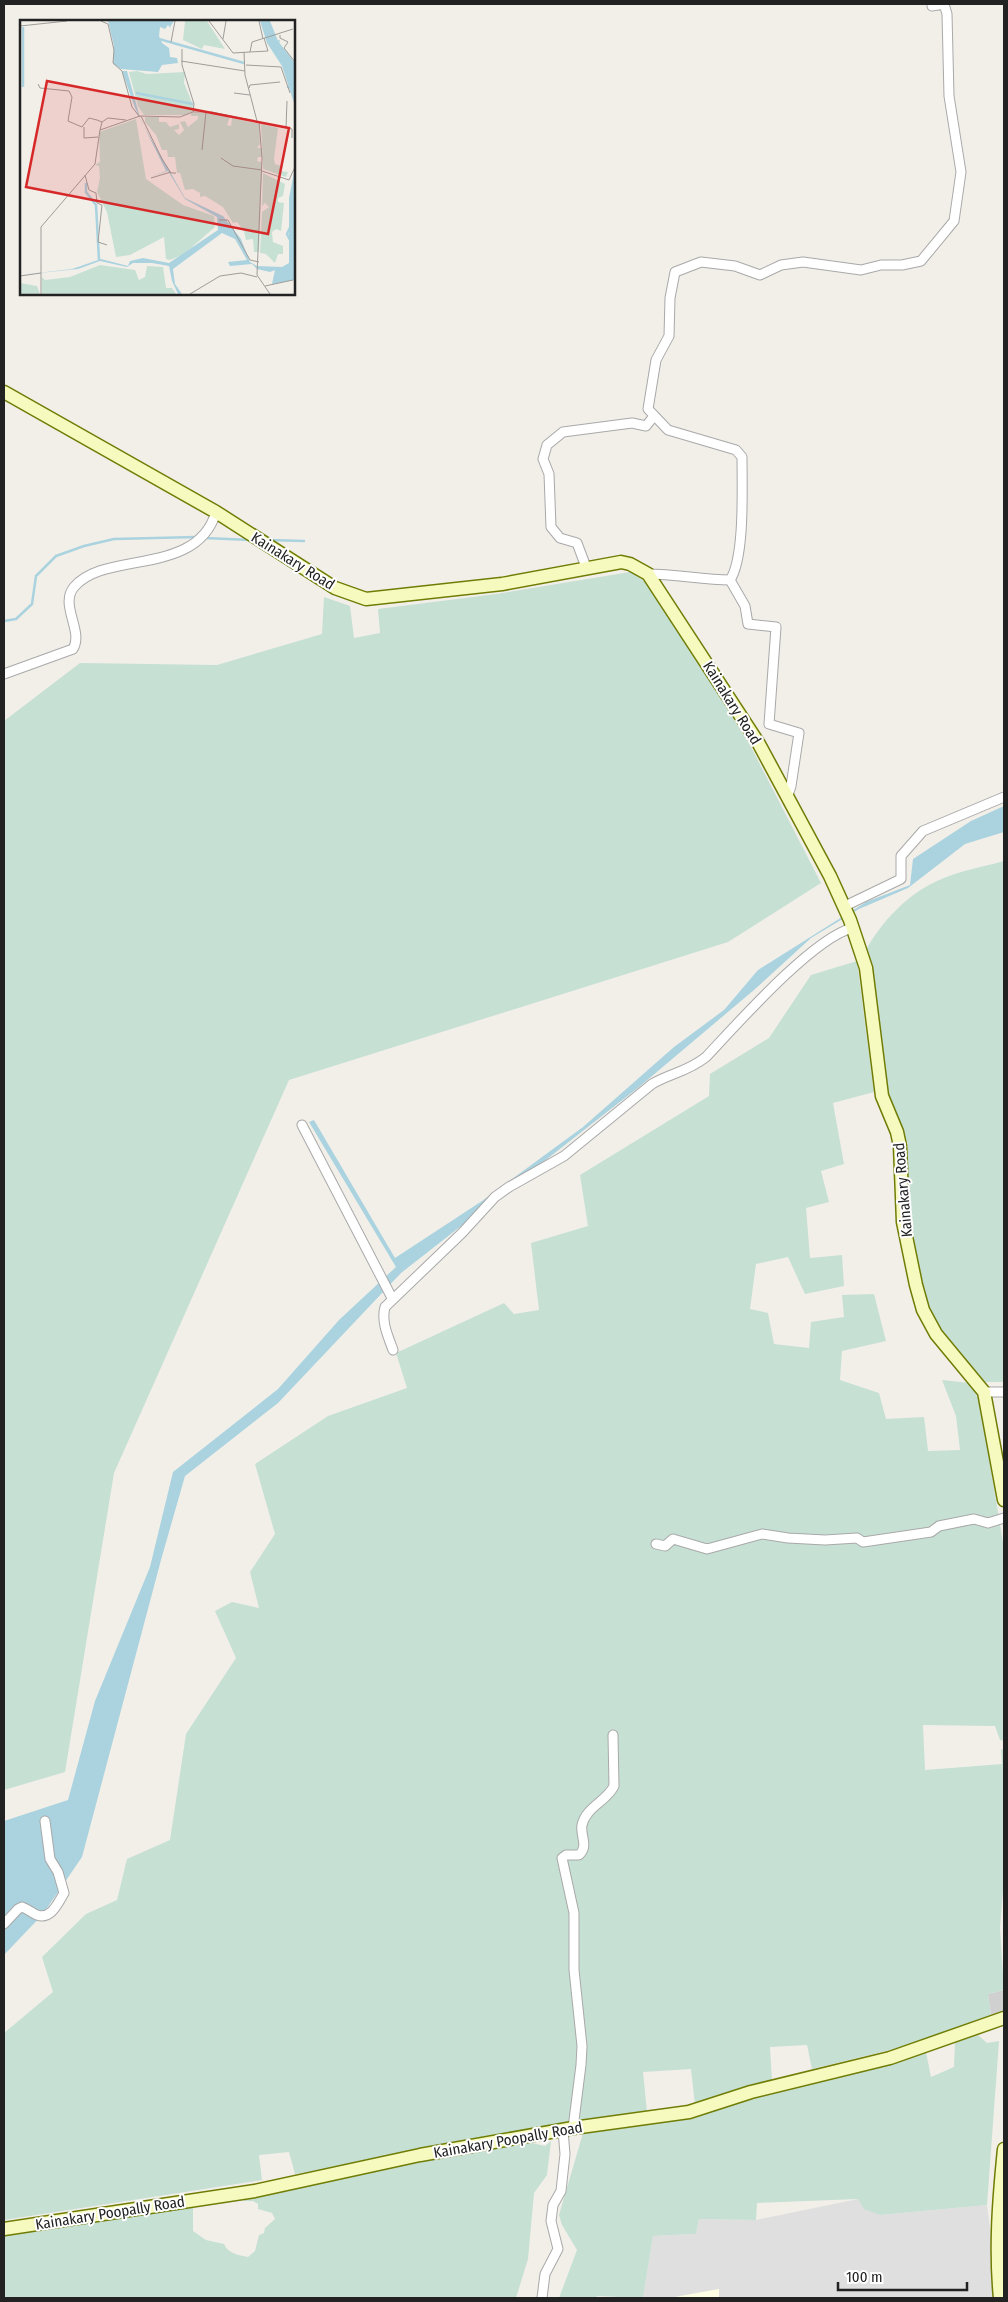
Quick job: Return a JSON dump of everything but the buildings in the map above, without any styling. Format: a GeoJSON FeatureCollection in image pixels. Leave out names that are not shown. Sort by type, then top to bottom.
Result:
{"type":"FeatureCollection","features":[{"type":"Feature","properties":{"kind":"main road","name":"Kainakary Road"},"geometry":{"type":"LineString","coordinates":[[4,392],[218,513],[288,560],[335,588],[366,598],[502,584],[621,562],[630,564],[648,574],[722,685],[788,795],[830,876],[851,924],[866,968],[882,1096],[897,1132],[900,1146],[904,1222],[916,1285],[923,1310],[936,1334],[984,1392],[1004,1500]]}},
{"type":"Feature","properties":{"kind":"main road","name":"Kainakary Poopally Road"},"geometry":{"type":"LineString","coordinates":[[4,2229],[255,2191],[420,2155],[568,2129],[702,2109],[751,2092],[890,2058],[1004,2018]]}},
{"type":"Feature","properties":{"kind":"main road"},"geometry":{"type":"LineString","coordinates":[[1000,2298],[1001,2271],[998,2211],[1004,2148]]}},
{"type":"Feature","properties":{"kind":"street"},"geometry":{"type":"LineString","coordinates":[[730,580],[736,571],[739,542],[742,457],[736,450],[668,430],[648,410],[656,360],[669,336],[670,298],[675,272],[701,262],[735,266],[760,276],[781,265],[803,262],[861,270],[881,265],[902,265],[922,261],[954,221],[961,172],[949,96],[947,14],[944,4],[932,6],[932,4]]}},
{"type":"Feature","properties":{"kind":"street"},"geometry":{"type":"LineString","coordinates":[[586,567],[577,544],[560,538],[551,527],[549,474],[544,459],[547,445],[562,432],[632,423],[646,426],[654,416]]}},
{"type":"Feature","properties":{"kind":"street"},"geometry":{"type":"LineString","coordinates":[[4,674],[73,650],[76,640],[69,596],[72,588],[83,578],[124,566],[162,558],[180,551],[196,541],[209,528],[218,513]]}},
{"type":"Feature","properties":{"kind":"street"},"geometry":{"type":"LineString","coordinates":[[648,574],[679,574],[708,580],[730,580]]}},
{"type":"Feature","properties":{"kind":"street"},"geometry":{"type":"LineString","coordinates":[[730,580],[745,606],[748,624],[776,627],[769,724],[799,734],[788,795]]}},
{"type":"Feature","properties":{"kind":"street"},"geometry":{"type":"LineString","coordinates":[[843,908],[901,879],[901,856],[923,831],[1004,797]]}},
{"type":"Feature","properties":{"kind":"street"},"geometry":{"type":"LineString","coordinates":[[393,1350],[383,1316],[385,1307],[392,1298],[462,1233],[495,1197],[564,1156],[652,1084],[662,1078],[692,1068],[706,1057],[790,972],[851,924]]}},
{"type":"Feature","properties":{"kind":"street"},"geometry":{"type":"LineString","coordinates":[[302,1125],[392,1298]]}},
{"type":"Feature","properties":{"kind":"street"},"geometry":{"type":"LineString","coordinates":[[984,1392],[1004,1392]]}},
{"type":"Feature","properties":{"kind":"street"},"geometry":{"type":"LineString","coordinates":[[656,1544],[665,1546],[673,1539],[707,1549],[762,1534],[788,1538],[825,1540],[857,1538],[863,1542],[931,1532],[939,1526],[974,1520],[984,1524],[1004,1518]]}},
{"type":"Feature","properties":{"kind":"street"},"geometry":{"type":"LineString","coordinates":[[542,2298],[545,2274],[558,2249],[551,2221],[553,2205],[561,2191],[568,2129],[581,2065],[582,2046],[574,1970],[574,1913],[562,1858],[566,1855],[579,1855],[583,1851],[582,1825],[586,1817],[613,1788],[613,1734]]}},
{"type":"Feature","properties":{"kind":"street"},"geometry":{"type":"LineString","coordinates":[[4,1924],[20,1908],[25,1908],[38,1916],[50,1914],[64,1894],[58,1872],[50,1859],[45,1821]]}},
{"type":"Feature","properties":{"kind":"shaded area"},"geometry":{"type":"Polygon","coordinates":[[[630,572],[647,583],[750,745],[821,883],[728,942],[289,1080],[114,1473],[65,1772],[4,1790],[4,721],[80,663],[217,665],[322,634],[324,597],[350,606],[354,638],[380,633],[378,609],[496,594],[630,572]]]}},
{"type":"Feature","properties":{"kind":"shaded area"},"geometry":{"type":"Polygon","coordinates":[[[1004,861],[1004,1382],[985,1382],[938,1325],[927,1305],[915,1260],[908,1209],[908,1144],[886,1093],[866,950],[872,939],[896,910],[926,887],[953,874],[1004,861]]]}},
{"type":"Feature","properties":{"kind":"shaded area"},"geometry":{"type":"Polygon","coordinates":[[[857,961],[874,1092],[833,1103],[844,1164],[821,1171],[829,1202],[806,1208],[810,1258],[842,1255],[844,1286],[805,1294],[788,1257],[756,1264],[750,1309],[768,1313],[774,1344],[809,1348],[811,1322],[844,1317],[842,1295],[874,1294],[886,1341],[842,1351],[840,1380],[879,1393],[886,1419],[924,1417],[928,1451],[960,1450],[956,1416],[942,1380],[970,1383],[980,1402],[1004,1549],[1004,1741],[1000,1740],[995,1726],[923,1725],[925,1770],[1002,1764],[1001,1749],[1004,1750],[1004,1878],[1000,1928],[1004,1990],[988,1994],[991,2016],[894,2049],[812,2069],[807,2045],[770,2047],[772,2081],[695,2105],[691,2069],[643,2072],[647,2112],[295,2174],[289,2152],[259,2155],[262,2180],[4,2220],[4,2033],[53,1992],[42,1957],[86,1914],[117,1900],[127,1859],[170,1840],[186,1734],[236,1658],[215,1611],[232,1602],[259,1608],[250,1572],[275,1534],[255,1464],[328,1416],[407,1388],[396,1353],[504,1303],[514,1314],[539,1310],[531,1243],[588,1226],[580,1175],[709,1096],[710,1074],[769,1038],[811,975],[857,961]]]}},
{"type":"Feature","properties":{"kind":"shaded area"},"geometry":{"type":"Polygon","coordinates":[[[1004,1990],[1004,2012],[991,2016],[988,1994],[1004,1990]]]}},
{"type":"Feature","properties":{"kind":"shaded area"},"geometry":{"type":"Polygon","coordinates":[[[978,2035],[987,2043],[999,2041],[987,2205],[880,2215],[864,2209],[858,2199],[757,2203],[756,2220],[699,2219],[696,2234],[653,2236],[643,2298],[597,2296],[596,2298],[559,2298],[577,2250],[562,2225],[559,2215],[583,2133],[680,2118],[926,2052],[931,2077],[954,2067],[955,2042],[978,2035]]]}},
{"type":"Feature","properties":{"kind":"shaded area"},"geometry":{"type":"Polygon","coordinates":[[[551,2141],[547,2175],[534,2193],[528,2259],[516,2298],[4,2298],[4,2233],[193,2204],[193,2231],[206,2240],[224,2244],[228,2250],[248,2257],[255,2251],[259,2235],[264,2233],[265,2228],[275,2219],[272,2213],[258,2209],[258,2204],[253,2201],[244,2201],[243,2196],[456,2155],[532,2143],[545,2146],[551,2141]]]}},
{"type":"Feature","properties":{"kind":"shaded area"},"geometry":{"type":"Polygon","coordinates":[[[858,2199],[880,2215],[987,2205],[999,2298],[643,2298],[653,2236],[696,2234],[699,2219],[756,2220],[858,2199]]]}},
{"type":"Feature","properties":{"kind":"shaded area"},"geometry":{"type":"Polygon","coordinates":[[[719,2289],[719,2298],[669,2298],[719,2289]]]}},
{"type":"Feature","properties":{"kind":"water"},"geometry":{"type":"Polygon","coordinates":[[[1004,806],[1004,832],[965,844],[908,888],[859,909],[811,938],[754,990],[639,1087],[401,1273],[278,1403],[185,1476],[82,1857],[43,1914],[4,1955],[4,1821],[68,1800],[95,1701],[150,1567],[173,1472],[278,1389],[339,1320],[396,1267],[309,1122],[314,1120],[395,1258],[482,1201],[583,1127],[674,1047],[724,1010],[758,970],[866,902],[910,885],[913,859],[971,821],[1004,806]]]}},
{"type":"Feature","properties":{"kind":"waterway"},"geometry":{"type":"LineString","coordinates":[[4,621],[16,619],[32,604],[36,576],[56,556],[84,546],[114,539],[196,537]]}},
{"type":"Feature","properties":{"kind":"waterway"},"geometry":{"type":"LineString","coordinates":[[204,538],[251,540]]}},
{"type":"Feature","properties":{"kind":"waterway"},"geometry":{"type":"LineString","coordinates":[[269,540],[304,541]]}}]}
